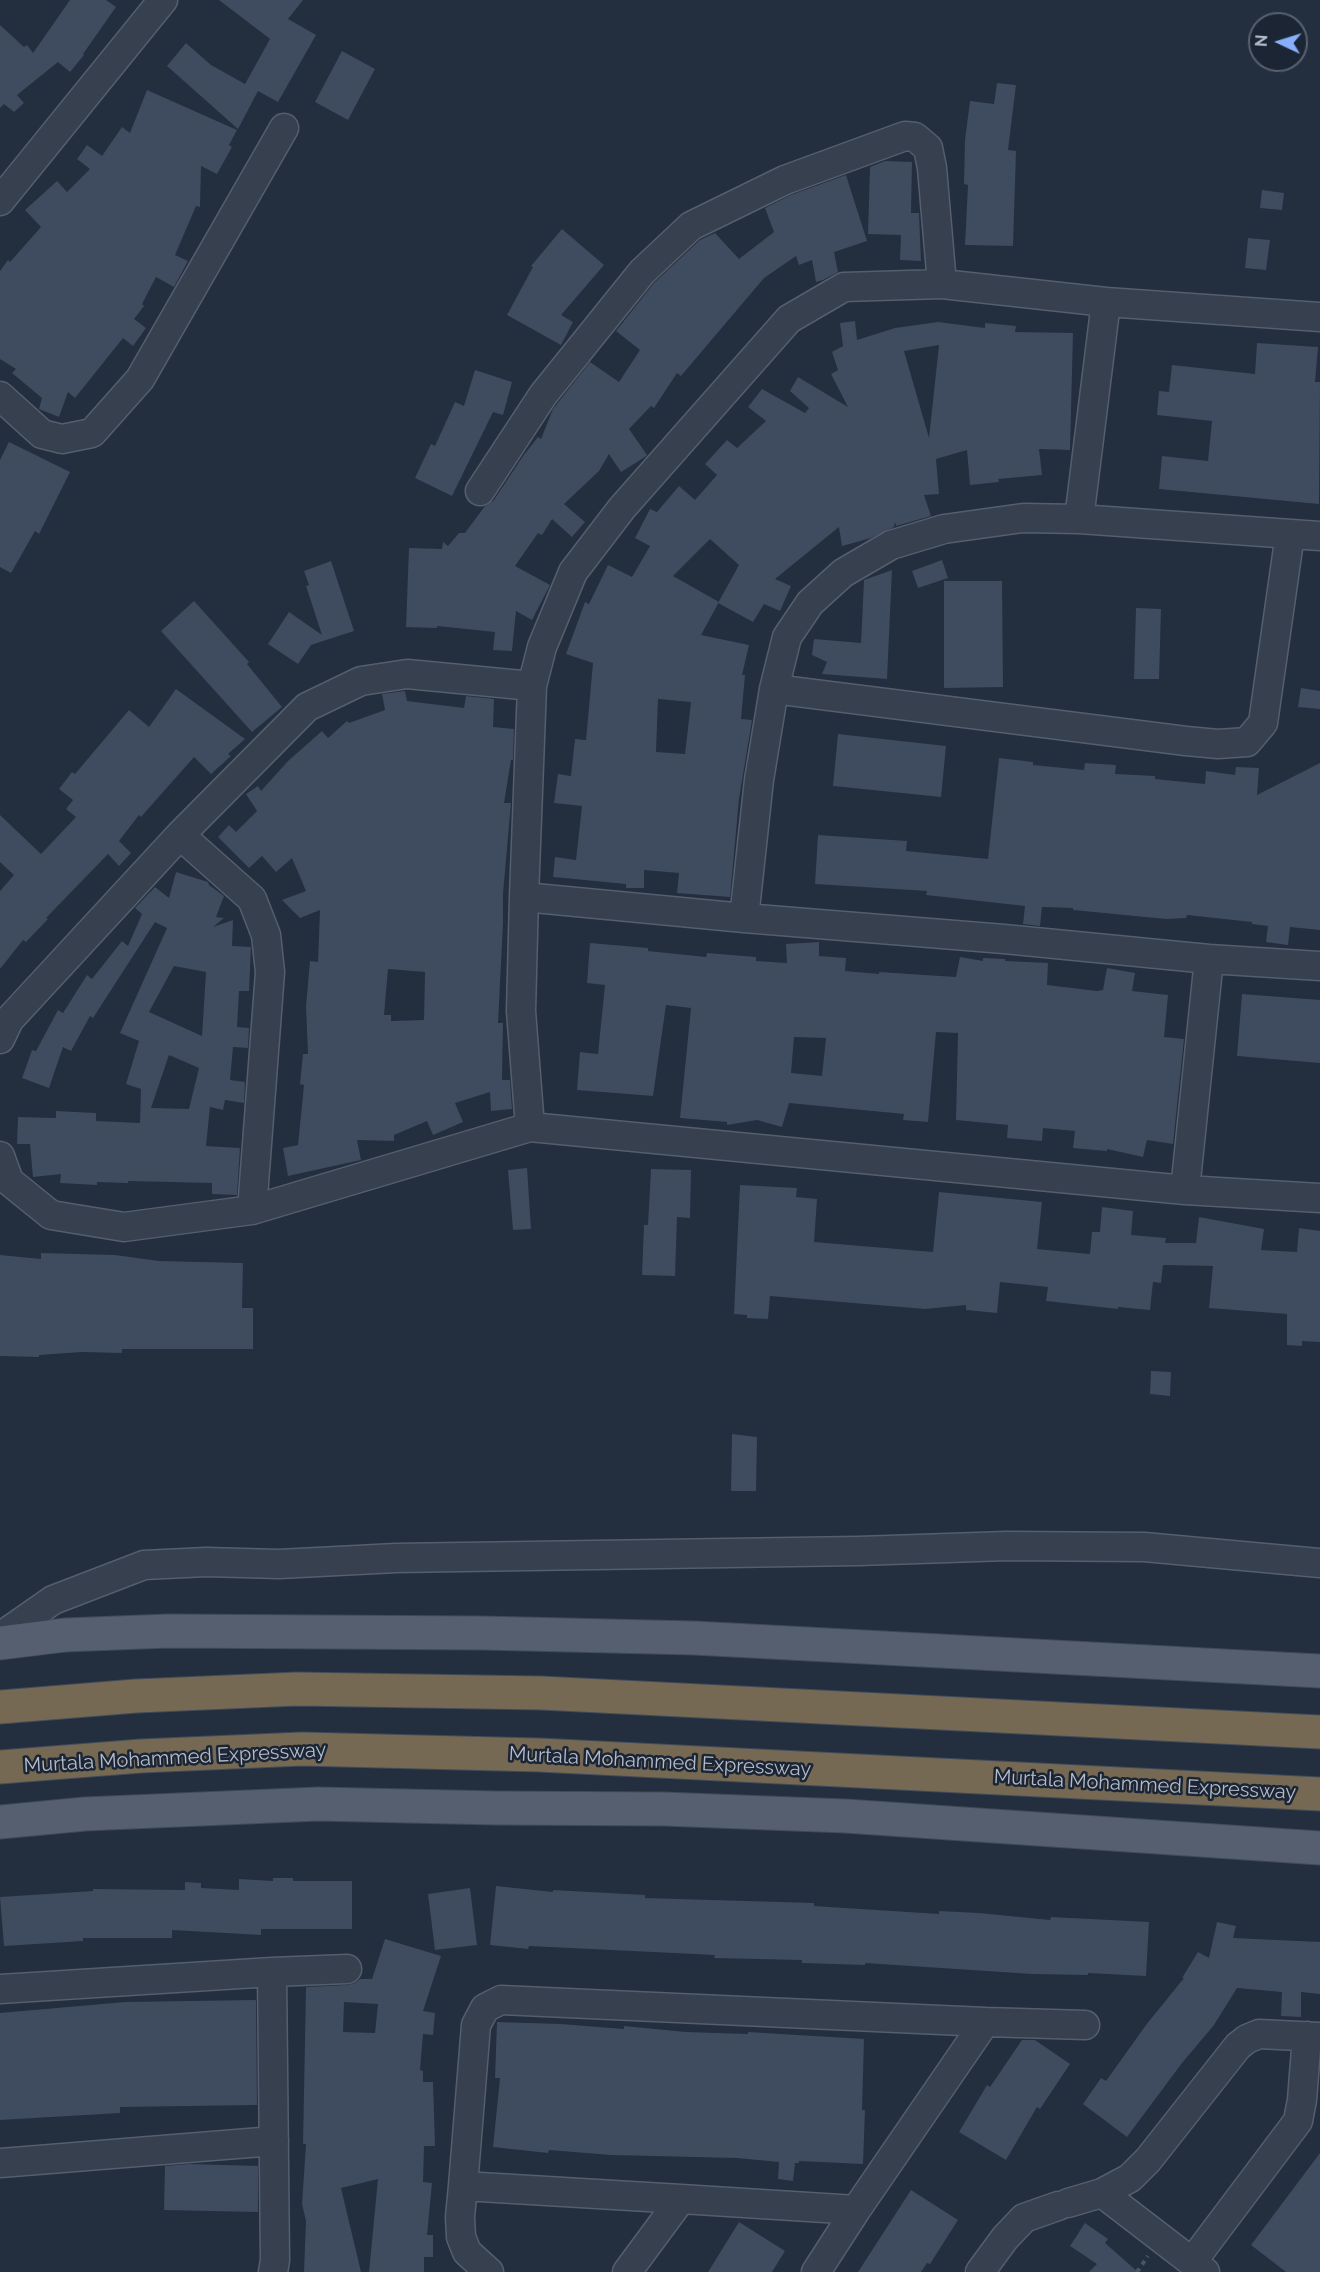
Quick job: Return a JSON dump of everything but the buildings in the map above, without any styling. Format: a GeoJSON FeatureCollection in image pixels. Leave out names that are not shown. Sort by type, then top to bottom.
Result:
{"type":"FeatureCollection","features":[{"type":"Feature","properties":{"kind":"highway"},"geometry":{"type":"LineString","coordinates":[[0,1707],[136,1696],[297,1689],[530,1693],[1320,1732]]}},
{"type":"Feature","properties":{"kind":"highway","name":"Murtala Mohammed Expressway"},"geometry":{"type":"LineString","coordinates":[[0,1767],[141,1756],[302,1749],[539,1755],[1320,1794]]}},
{"type":"Feature","properties":{"kind":"main road"},"geometry":{"type":"LineString","coordinates":[[0,1643],[65,1635],[168,1630],[494,1633],[694,1638],[1320,1671]]}},
{"type":"Feature","properties":{"kind":"main road"},"geometry":{"type":"LineString","coordinates":[[0,1822],[85,1814],[318,1804],[664,1809],[845,1816],[1320,1848]]}},
{"type":"Feature","properties":{"kind":"street"},"geometry":{"type":"LineString","coordinates":[[0,201],[163,0]]}},
{"type":"Feature","properties":{"kind":"street"},"geometry":{"type":"LineString","coordinates":[[0,397],[42,434],[62,439],[92,433],[140,379],[284,128]]}},
{"type":"Feature","properties":{"kind":"street"},"geometry":{"type":"LineString","coordinates":[[480,491],[543,395],[642,272],[691,226],[785,180],[905,136],[915,137],[928,148],[932,168],[942,284]]}},
{"type":"Feature","properties":{"kind":"street"},"geometry":{"type":"LineString","coordinates":[[530,1127],[521,1011],[532,686],[542,647],[573,572],[622,508],[789,319],[844,287],[942,284],[1106,302],[1320,317]]}},
{"type":"Feature","properties":{"kind":"street"},"geometry":{"type":"LineString","coordinates":[[1079,519],[1106,302]]}},
{"type":"Feature","properties":{"kind":"street"},"geometry":{"type":"LineString","coordinates":[[744,918],[759,780],[774,689],[787,637],[810,603],[843,573],[891,545],[944,529],[1012,519],[1079,519],[1320,536]]}},
{"type":"Feature","properties":{"kind":"street"},"geometry":{"type":"LineString","coordinates":[[774,689],[1186,741],[1218,744],[1247,742],[1263,723],[1290,534]]}},
{"type":"Feature","properties":{"kind":"street"},"geometry":{"type":"LineString","coordinates":[[0,1039],[9,1020],[180,835],[308,707],[361,681],[407,674],[532,686]]}},
{"type":"Feature","properties":{"kind":"street"},"geometry":{"type":"LineString","coordinates":[[180,835],[252,899],[266,935],[270,972],[252,1210]]}},
{"type":"Feature","properties":{"kind":"street"},"geometry":{"type":"LineString","coordinates":[[524,897],[1209,959],[1320,966]]}},
{"type":"Feature","properties":{"kind":"street"},"geometry":{"type":"LineString","coordinates":[[1185,1190],[1209,959]]}},
{"type":"Feature","properties":{"kind":"street"},"geometry":{"type":"LineString","coordinates":[[0,1156],[9,1181],[51,1215],[124,1227],[252,1210],[530,1127],[1185,1190],[1320,1198]]}},
{"type":"Feature","properties":{"kind":"street"},"geometry":{"type":"LineString","coordinates":[[0,1636],[53,1600],[144,1565],[206,1562],[279,1564],[396,1558],[1007,1546],[1144,1547],[1320,1563]]}},
{"type":"Feature","properties":{"kind":"street"},"geometry":{"type":"LineString","coordinates":[[0,1989],[347,1969]]}},
{"type":"Feature","properties":{"kind":"street"},"geometry":{"type":"LineString","coordinates":[[272,1972],[275,2260],[273,2272]]}},
{"type":"Feature","properties":{"kind":"street"},"geometry":{"type":"LineString","coordinates":[[489,2272],[467,2252],[461,2237],[460,2217],[476,2025],[485,2008],[501,2000],[1085,2025]]}},
{"type":"Feature","properties":{"kind":"street"},"geometry":{"type":"LineString","coordinates":[[816,2272],[985,2022]]}},
{"type":"Feature","properties":{"kind":"street"},"geometry":{"type":"LineString","coordinates":[[980,2272],[1005,2238],[1024,2218],[1102,2193],[1130,2178],[1148,2160],[1238,2046],[1259,2034],[1313,2037],[1298,2121],[1198,2267],[1102,2193]]}},
{"type":"Feature","properties":{"kind":"street"},"geometry":{"type":"LineString","coordinates":[[0,2163],[274,2141]]}},
{"type":"Feature","properties":{"kind":"street"},"geometry":{"type":"LineString","coordinates":[[464,2186],[856,2210]]}},
{"type":"Feature","properties":{"kind":"street"},"geometry":{"type":"LineString","coordinates":[[627,2272],[681,2199]]}}]}
